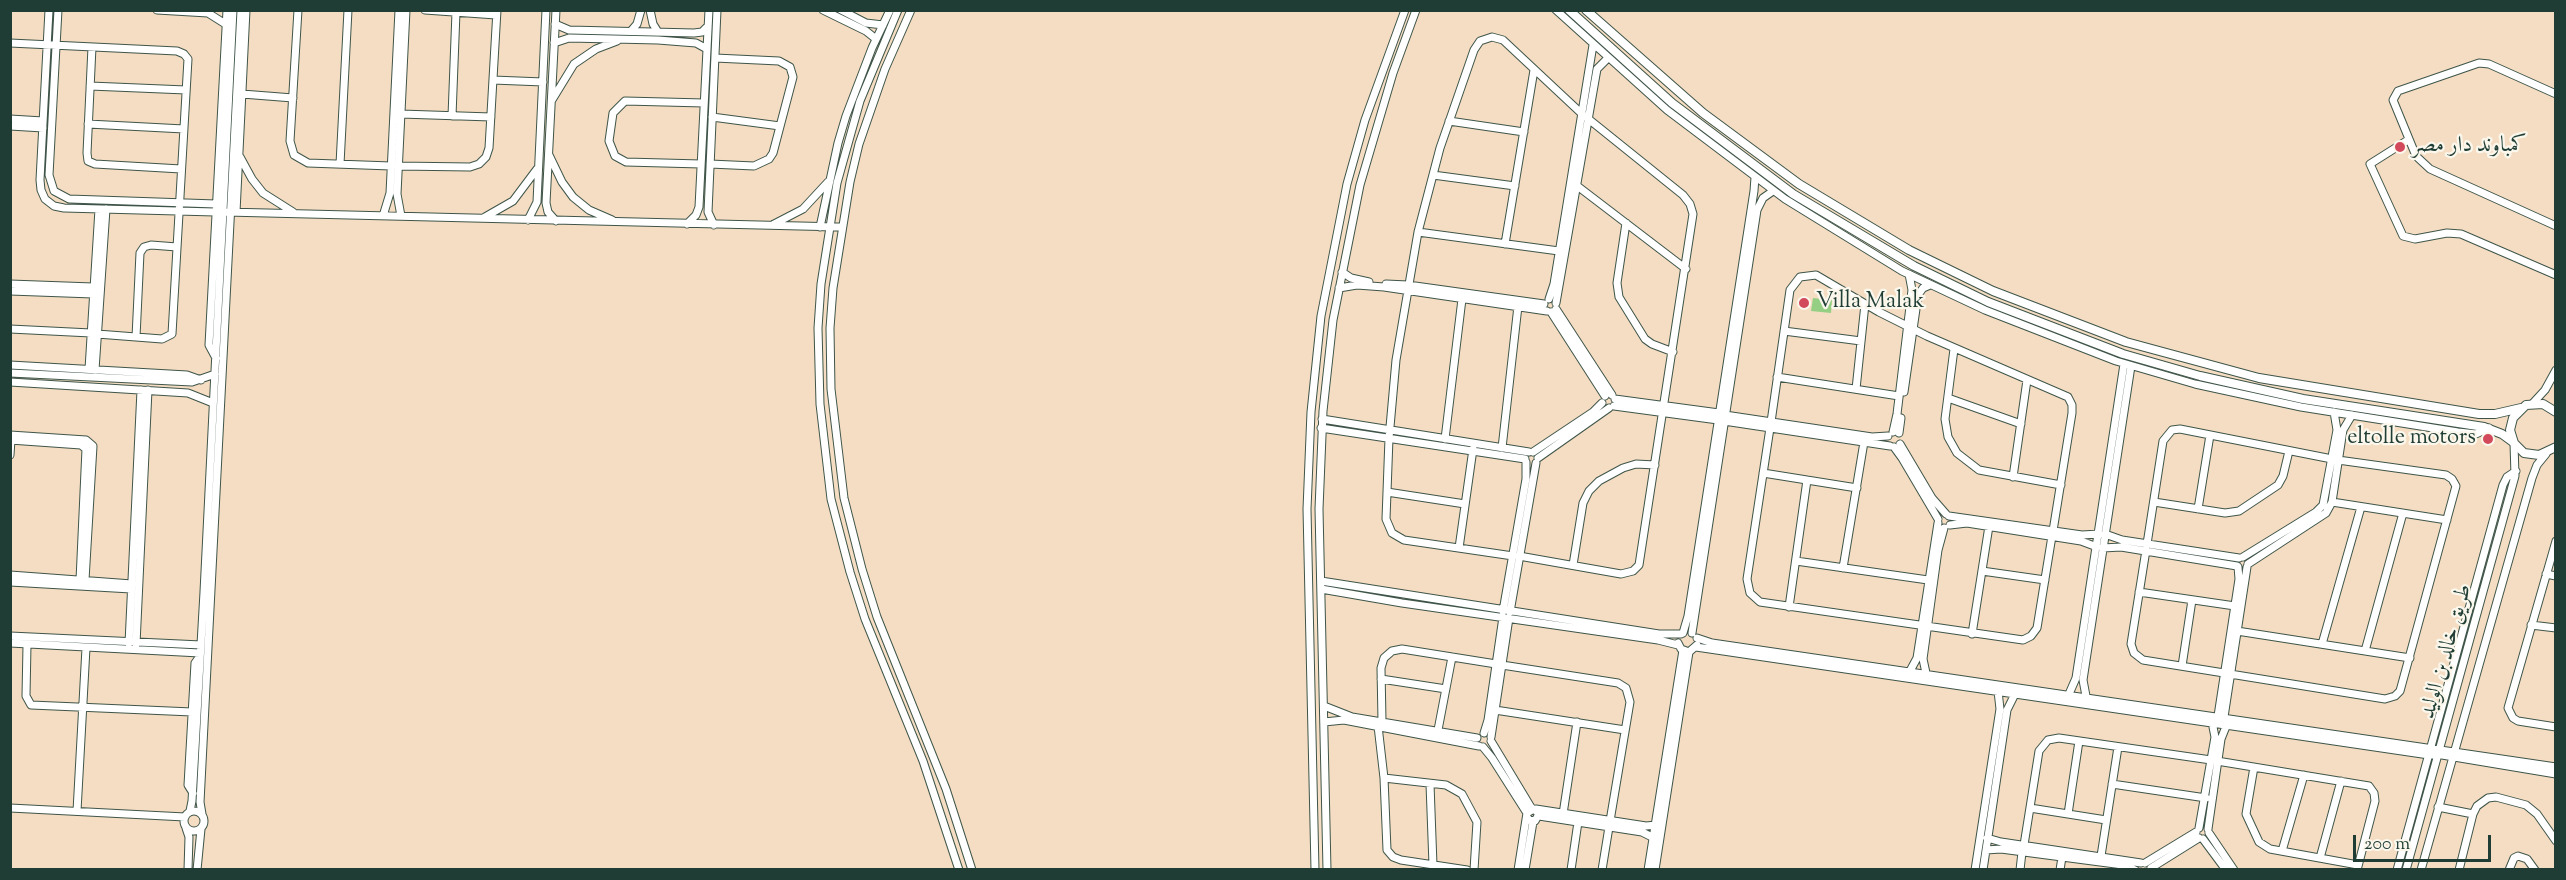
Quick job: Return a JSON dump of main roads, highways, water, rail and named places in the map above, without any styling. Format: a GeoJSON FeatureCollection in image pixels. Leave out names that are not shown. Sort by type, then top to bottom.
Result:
{"type":"FeatureCollection","features":[{"type":"Feature","properties":{"kind":"main road"},"geometry":{"type":"LineString","coordinates":[[1569,10],[1606,53],[1696,122],[1813,207],[1924,272],[2046,326],[2138,359],[2258,390],[2489,428],[2513,442],[2518,449],[2531,455],[2546,454],[2556,447]]}},
{"type":"Feature","properties":{"kind":"main road"},"geometry":{"type":"LineString","coordinates":[[1586,10],[1703,113],[1808,190],[1929,260],[1993,291],[2134,345],[2259,378],[2479,414],[2495,414],[2533,403],[2543,404],[2556,412]]}},
{"type":"Feature","properties":{"kind":"main road"},"geometry":{"type":"LineString","coordinates":[[2046,326],[2052,322],[2051,315]]}},
{"type":"Feature","properties":{"kind":"main road"},"geometry":{"type":"LineString","coordinates":[[2066,333],[2065,327],[2070,322]]}},
{"type":"Feature","properties":{"kind":"main road"},"geometry":{"type":"LineString","coordinates":[[2513,442],[2511,423],[2521,408]]}},
{"type":"Feature","properties":{"kind":"place","name":"كمباوند دار مصر"},"geometry":{"type":"Point","coordinates":[2400,147]}},
{"type":"Feature","properties":{"kind":"place","name":"Villa Malak"},"geometry":{"type":"Point","coordinates":[1804,303]}},
{"type":"Feature","properties":{"kind":"place","name":"eltolle motors"},"geometry":{"type":"Point","coordinates":[2488,439]}}]}
